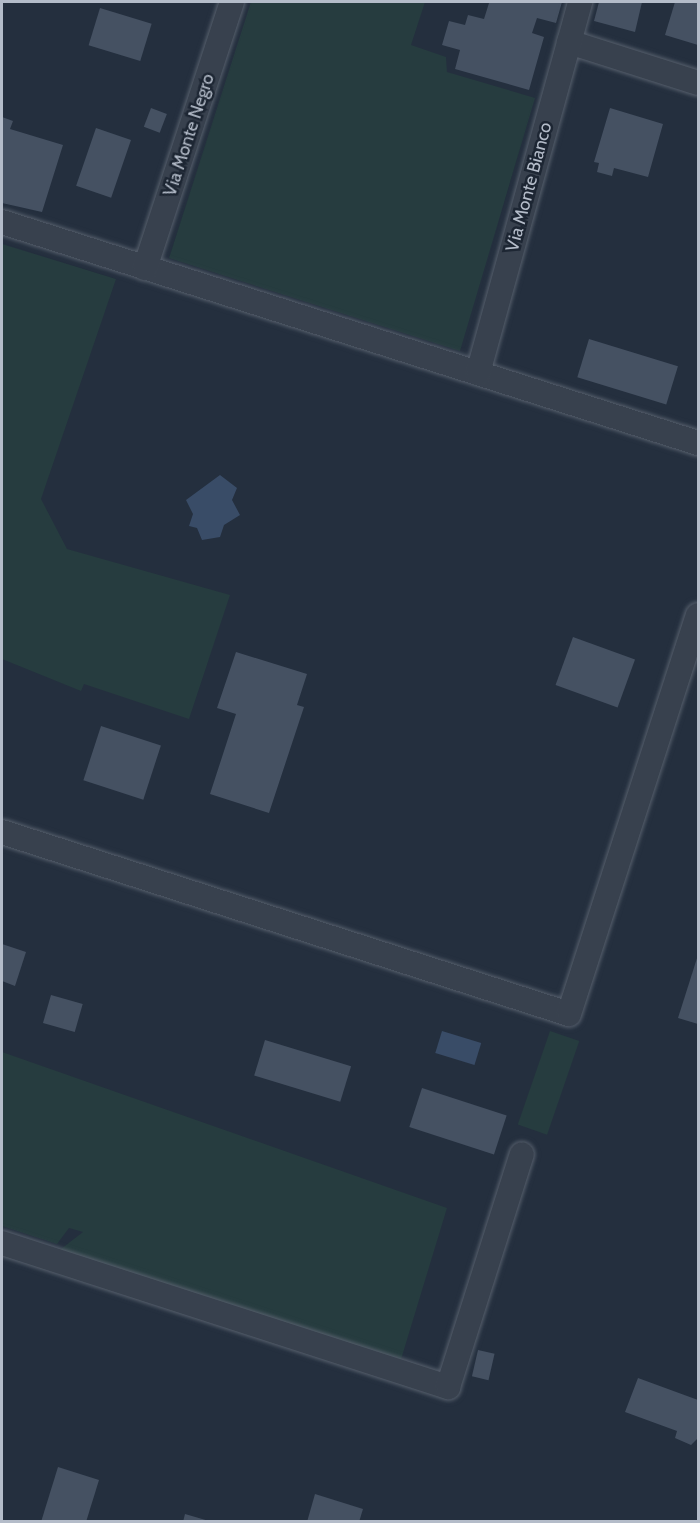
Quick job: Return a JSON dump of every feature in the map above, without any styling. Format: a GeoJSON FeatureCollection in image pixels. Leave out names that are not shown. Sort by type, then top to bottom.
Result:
{"type":"FeatureCollection","features":[{"type":"Feature","properties":{"kind":"street","name":"Via Monte Negro"},"geometry":{"type":"LineString","coordinates":[[145,268],[232,2]]}},
{"type":"Feature","properties":{"kind":"street","name":"Via Monte Bianco"},"geometry":{"type":"LineString","coordinates":[[478,373],[580,2]]}},
{"type":"Feature","properties":{"kind":"street"},"geometry":{"type":"LineString","coordinates":[[569,42],[699,83]]}},
{"type":"Feature","properties":{"kind":"street"},"geometry":{"type":"LineString","coordinates":[[2,222],[699,443]]}},
{"type":"Feature","properties":{"kind":"street"},"geometry":{"type":"LineString","coordinates":[[2,832],[569,1014],[699,615]]}},
{"type":"Feature","properties":{"kind":"street"},"geometry":{"type":"LineString","coordinates":[[2,1243],[448,1387],[522,1154]]}},
{"type":"Feature","properties":{"kind":"green space"},"geometry":{"type":"Polygon","coordinates":[[[251,2],[425,2],[411,45],[446,57],[447,72],[535,98],[460,351],[169,258],[251,2]]]}},
{"type":"Feature","properties":{"kind":"green space"},"geometry":{"type":"Polygon","coordinates":[[[2,244],[116,279],[41,499],[67,549],[230,595],[189,719],[84,684],[81,691],[2,659],[2,244]]]}},
{"type":"Feature","properties":{"kind":"green space"},"geometry":{"type":"Polygon","coordinates":[[[550,1031],[579,1041],[547,1135],[518,1125],[550,1031]]]}},
{"type":"Feature","properties":{"kind":"green space"},"geometry":{"type":"Polygon","coordinates":[[[2,1052],[447,1208],[399,1366],[44,1262],[83,1232],[69,1228],[57,1244],[2,1226],[2,1052]]]}},
{"type":"Feature","properties":{"kind":"water"},"geometry":{"type":"Polygon","coordinates":[[[220,475],[237,488],[232,500],[240,515],[224,525],[220,537],[202,540],[197,528],[189,526],[193,514],[186,500],[220,475]]]}},
{"type":"Feature","properties":{"kind":"water"},"geometry":{"type":"Polygon","coordinates":[[[442,1031],[481,1043],[474,1065],[435,1053],[442,1031]]]}},
{"type":"Feature","properties":{"kind":"building"},"geometry":{"type":"Polygon","coordinates":[[[484,2],[562,2],[556,23],[537,18],[532,33],[544,37],[529,90],[455,69],[460,50],[442,45],[449,21],[465,25],[468,15],[484,19],[489,3],[484,2]]]}},
{"type":"Feature","properties":{"kind":"building"},"geometry":{"type":"Polygon","coordinates":[[[599,2],[642,2],[635,32],[594,21],[599,2]]]}},
{"type":"Feature","properties":{"kind":"building"},"geometry":{"type":"Polygon","coordinates":[[[675,2],[698,2],[698,45],[665,35],[675,2]]]}},
{"type":"Feature","properties":{"kind":"building"},"geometry":{"type":"Polygon","coordinates":[[[100,8],[152,24],[140,61],[89,45],[100,8]]]}},
{"type":"Feature","properties":{"kind":"building"},"geometry":{"type":"Polygon","coordinates":[[[151,108],[167,114],[160,133],[144,127],[151,108]]]}},
{"type":"Feature","properties":{"kind":"building"},"geometry":{"type":"Polygon","coordinates":[[[610,108],[663,124],[648,177],[614,168],[612,176],[597,172],[599,163],[594,162],[610,108]]]}},
{"type":"Feature","properties":{"kind":"building"},"geometry":{"type":"Polygon","coordinates":[[[2,117],[13,121],[10,129],[63,145],[42,212],[2,203],[2,117]]]}},
{"type":"Feature","properties":{"kind":"building"},"geometry":{"type":"Polygon","coordinates":[[[96,128],[131,140],[111,198],[76,186],[96,128]]]}},
{"type":"Feature","properties":{"kind":"building"},"geometry":{"type":"Polygon","coordinates":[[[589,339],[678,366],[666,404],[577,377],[589,339]]]}},
{"type":"Feature","properties":{"kind":"building"},"geometry":{"type":"Polygon","coordinates":[[[573,637],[635,660],[618,707],[556,685],[573,637]]]}},
{"type":"Feature","properties":{"kind":"building"},"geometry":{"type":"Polygon","coordinates":[[[236,652],[307,674],[297,705],[304,707],[269,813],[210,794],[236,714],[217,708],[236,652]]]}},
{"type":"Feature","properties":{"kind":"building"},"geometry":{"type":"Polygon","coordinates":[[[101,726],[161,745],[143,800],[83,780],[101,726]]]}},
{"type":"Feature","properties":{"kind":"building"},"geometry":{"type":"Polygon","coordinates":[[[2,944],[26,952],[15,986],[2,981],[2,944]]]}},
{"type":"Feature","properties":{"kind":"building"},"geometry":{"type":"Polygon","coordinates":[[[698,955],[698,1024],[678,1018],[698,955]]]}},
{"type":"Feature","properties":{"kind":"building"},"geometry":{"type":"Polygon","coordinates":[[[51,995],[83,1004],[75,1032],[43,1023],[51,995]]]}},
{"type":"Feature","properties":{"kind":"building"},"geometry":{"type":"Polygon","coordinates":[[[265,1040],[351,1066],[340,1102],[254,1075],[265,1040]]]}},
{"type":"Feature","properties":{"kind":"building"},"geometry":{"type":"Polygon","coordinates":[[[422,1088],[507,1116],[494,1154],[409,1127],[422,1088]]]}},
{"type":"Feature","properties":{"kind":"building"},"geometry":{"type":"Polygon","coordinates":[[[478,1350],[495,1354],[488,1380],[472,1376],[478,1350]]]}},
{"type":"Feature","properties":{"kind":"building"},"geometry":{"type":"Polygon","coordinates":[[[638,1378],[698,1400],[698,1438],[691,1445],[675,1438],[677,1431],[625,1412],[638,1378]]]}},
{"type":"Feature","properties":{"kind":"building"},"geometry":{"type":"Polygon","coordinates":[[[58,1467],[99,1480],[86,1522],[41,1522],[58,1467]]]}},
{"type":"Feature","properties":{"kind":"building"},"geometry":{"type":"Polygon","coordinates":[[[315,1494],[363,1509],[359,1522],[307,1522],[315,1494]]]}},
{"type":"Feature","properties":{"kind":"building"},"geometry":{"type":"Polygon","coordinates":[[[185,1514],[209,1521],[209,1522],[183,1522],[185,1514]]]}}]}
